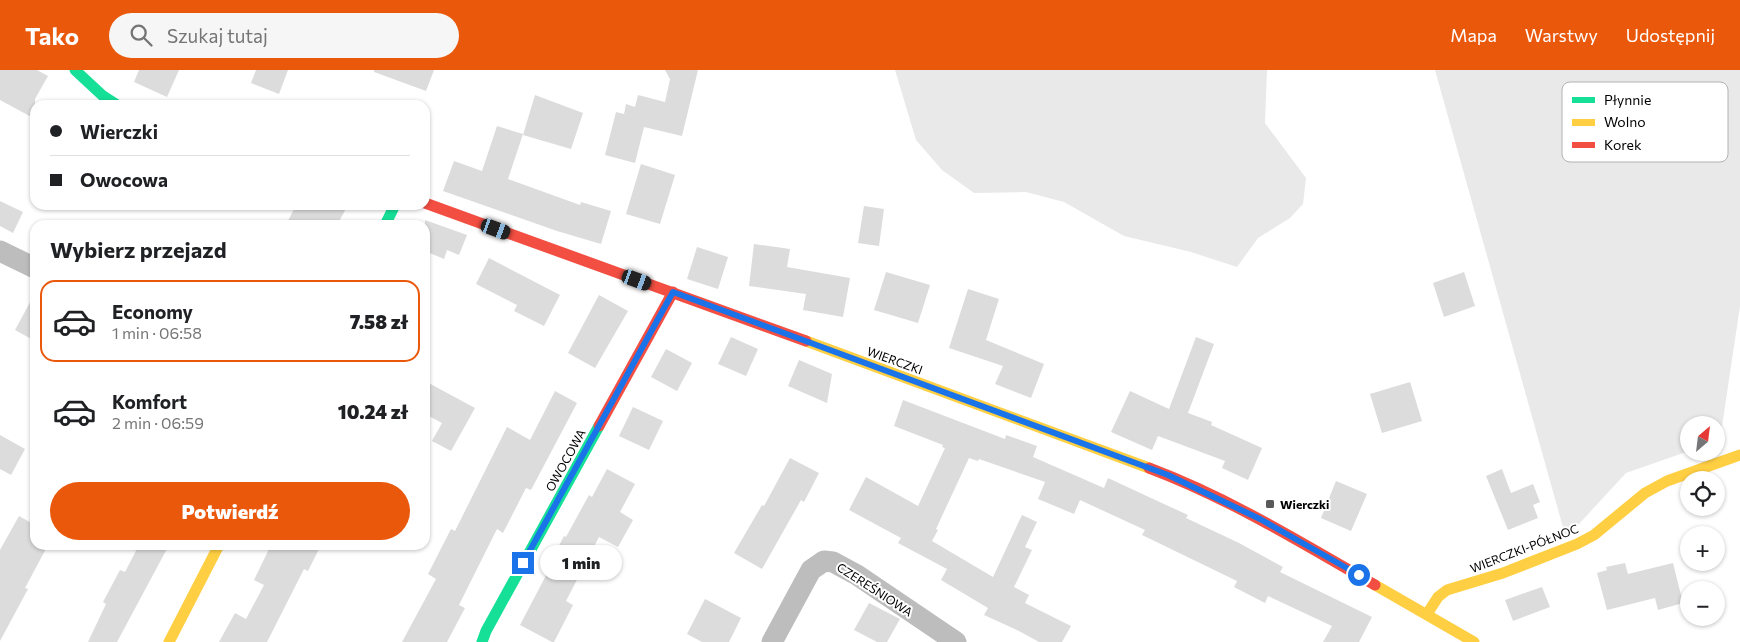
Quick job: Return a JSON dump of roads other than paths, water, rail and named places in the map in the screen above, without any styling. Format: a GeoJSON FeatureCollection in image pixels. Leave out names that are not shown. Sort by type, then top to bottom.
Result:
{"type":"FeatureCollection","features":[{"type":"Feature","properties":{"kind":"street"},"geometry":{"type":"LineString","coordinates":[[75,70],[109,100]]}},
{"type":"Feature","properties":{"kind":"street","name":"WIERCZKI"},"geometry":{"type":"LineString","coordinates":[[430,205],[673,292],[1168,475],[1260,519],[1474,642]]}},
{"type":"Feature","properties":{"kind":"street"},"geometry":{"type":"LineString","coordinates":[[0,251],[30,266]]}},
{"type":"Feature","properties":{"kind":"street","name":"OWOCOWA"},"geometry":{"type":"LineString","coordinates":[[482,642],[673,292]]}},
{"type":"Feature","properties":{"kind":"street","name":"WIERCZKI-PÓŁNOC"},"geometry":{"type":"LineString","coordinates":[[1427,614],[1438,597],[1447,590],[1503,573],[1577,544],[1594,534],[1645,493],[1689,472],[1740,455]]}},
{"type":"Feature","properties":{"kind":"street"},"geometry":{"type":"LineString","coordinates":[[169,642],[216,550]]}},
{"type":"Feature","properties":{"kind":"street","name":"CZEREŚNIOWA"},"geometry":{"type":"LineString","coordinates":[[772,642],[811,570],[824,561],[833,562],[857,575],[956,642]]}},
{"type":"Feature","properties":{"kind":"place","name":"Wierczki"},"geometry":{"type":"Point","coordinates":[1270,504]}}]}
